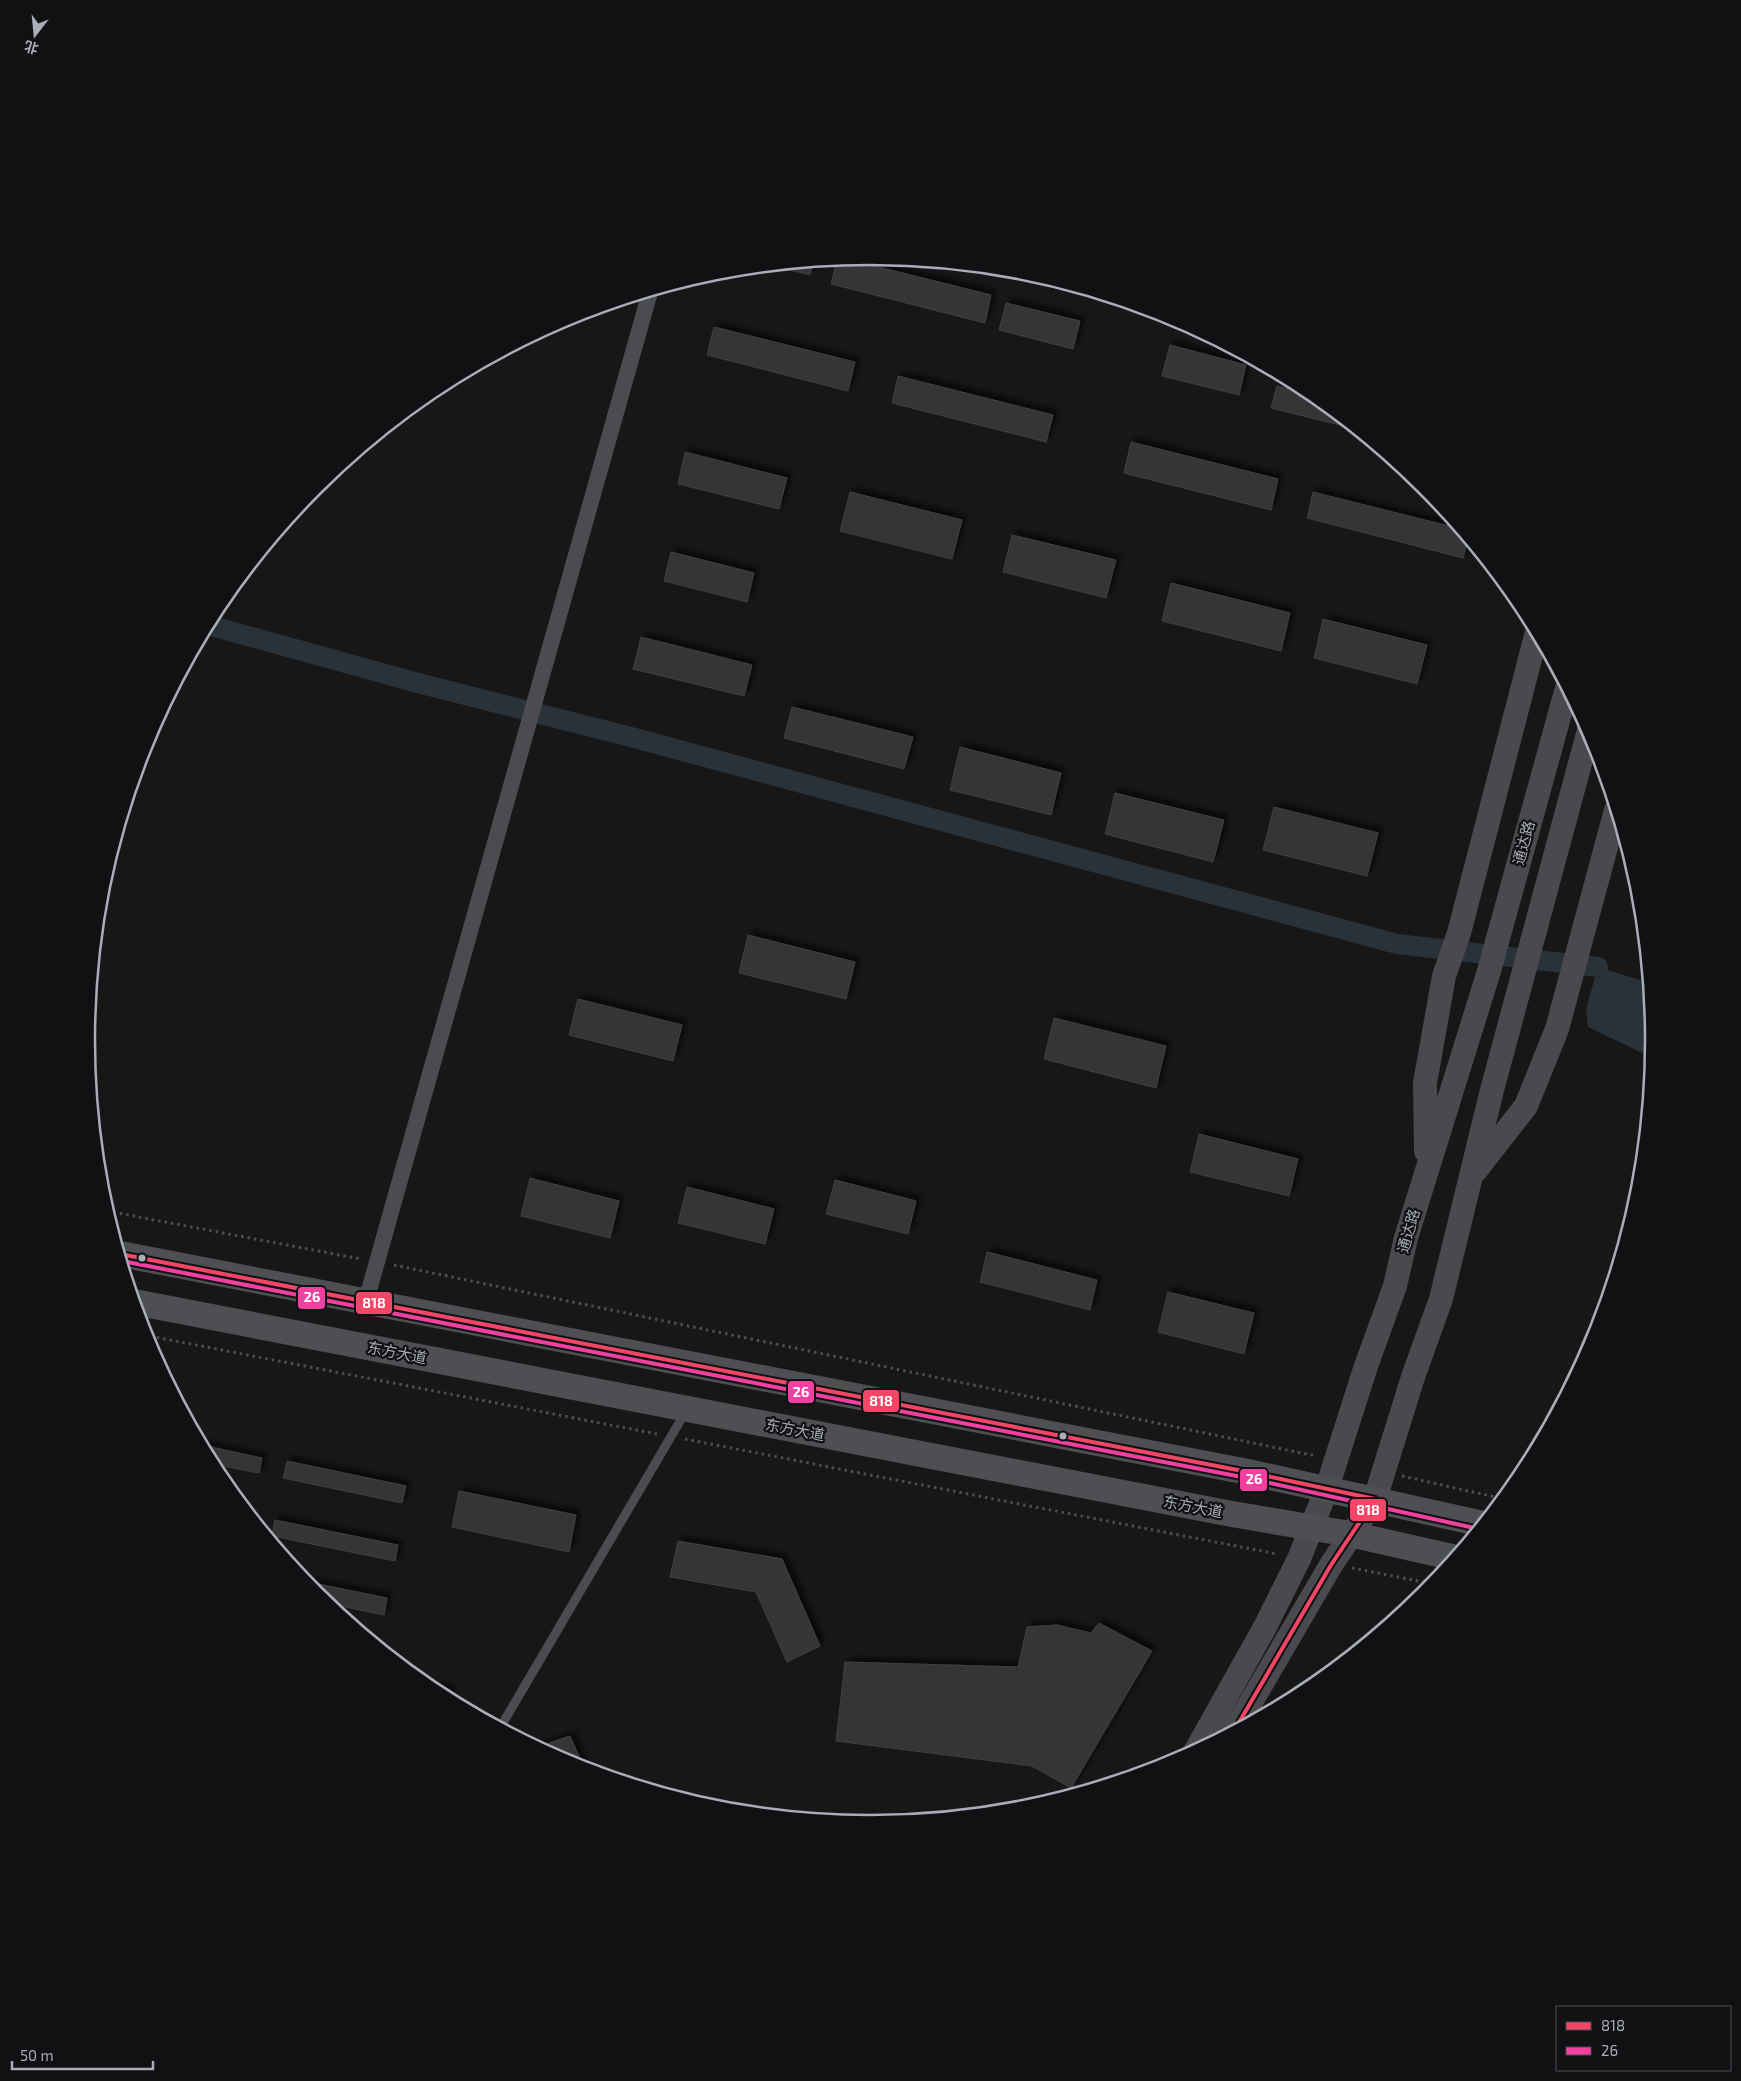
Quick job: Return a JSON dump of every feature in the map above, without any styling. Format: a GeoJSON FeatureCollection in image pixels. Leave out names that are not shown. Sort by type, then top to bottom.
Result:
{"type":"FeatureCollection","features":[{"type":"Feature","properties":{"kind":"main road"},"geometry":{"type":"LineString","coordinates":[[1427,1170],[1424,1084],[1444,976],[1459,933],[1535,641]]}},
{"type":"Feature","properties":{"kind":"main road","name":"通达路"},"geometry":{"type":"LineString","coordinates":[[1201,1742],[1265,1626],[1299,1559],[1326,1488],[1366,1366],[1395,1286],[1406,1238],[1489,971],[1565,696]]}},
{"type":"Feature","properties":{"kind":"main road"},"geometry":{"type":"LineString","coordinates":[[1239,1722],[1331,1565],[1375,1499],[1413,1377],[1441,1299],[1495,1080],[1586,742]]}},
{"type":"Feature","properties":{"kind":"main road"},"geometry":{"type":"LineString","coordinates":[[1471,1175],[1526,1106],[1558,1029],[1614,819]]}},
{"type":"Feature","properties":{"kind":"main road"},"geometry":{"type":"LineString","coordinates":[[125,1255],[1326,1488],[1478,1523]]}},
{"type":"Feature","properties":{"kind":"main road","name":"东方大道"},"geometry":{"type":"LineString","coordinates":[[141,1303],[1232,1514],[1350,1534],[1450,1557]]}},
{"type":"Feature","properties":{"kind":"street"},"geometry":{"type":"LineString","coordinates":[[366,1301],[648,298]]}},
{"type":"Feature","properties":{"kind":"lane"},"geometry":{"type":"LineString","coordinates":[[503,1723],[687,1409]]}},
{"type":"Feature","properties":{"kind":"path"},"geometry":{"type":"LineString","coordinates":[[115,1212],[369,1261]]}},
{"type":"Feature","properties":{"kind":"path"},"geometry":{"type":"LineString","coordinates":[[389,1264],[1317,1457]]}},
{"type":"Feature","properties":{"kind":"path"},"geometry":{"type":"LineString","coordinates":[[154,1337],[1299,1559]]}},
{"type":"Feature","properties":{"kind":"path"},"geometry":{"type":"LineString","coordinates":[[1398,1476],[1497,1497]]}},
{"type":"Feature","properties":{"kind":"path"},"geometry":{"type":"LineString","coordinates":[[1331,1565],[1425,1582]]}},
{"type":"Feature","properties":{"kind":"shaded area"},"geometry":{"type":"Polygon","coordinates":[[[1598,967],[1643,981],[1645,1054],[1588,1027],[1586,1009],[1598,967]]]}},
{"type":"Feature","properties":{"kind":"building"},"geometry":{"type":"Polygon","coordinates":[[[870,265],[991,295],[985,323],[831,284],[835,266],[870,265]]]}},
{"type":"Feature","properties":{"kind":"building"},"geometry":{"type":"Polygon","coordinates":[[[812,268],[810,275],[790,270],[812,268]]]}},
{"type":"Feature","properties":{"kind":"building"},"geometry":{"type":"Polygon","coordinates":[[[1006,303],[1080,321],[1073,349],[999,330],[1006,303]]]}},
{"type":"Feature","properties":{"kind":"building"},"geometry":{"type":"Polygon","coordinates":[[[714,327],[855,362],[848,391],[707,355],[714,327]]]}},
{"type":"Feature","properties":{"kind":"building"},"geometry":{"type":"Polygon","coordinates":[[[1170,345],[1246,365],[1239,395],[1162,376],[1170,345]]]}},
{"type":"Feature","properties":{"kind":"building"},"geometry":{"type":"Polygon","coordinates":[[[898,376],[1053,415],[1046,442],[892,403],[898,376]]]}},
{"type":"Feature","properties":{"kind":"building"},"geometry":{"type":"Polygon","coordinates":[[[1277,386],[1291,389],[1344,426],[1271,408],[1277,386]]]}},
{"type":"Feature","properties":{"kind":"building"},"geometry":{"type":"Polygon","coordinates":[[[1131,442],[1278,479],[1271,510],[1124,473],[1131,442]]]}},
{"type":"Feature","properties":{"kind":"building"},"geometry":{"type":"Polygon","coordinates":[[[685,452],[787,478],[779,509],[678,484],[685,452]]]}},
{"type":"Feature","properties":{"kind":"building"},"geometry":{"type":"Polygon","coordinates":[[[850,492],[962,520],[952,559],[840,531],[850,492]]]}},
{"type":"Feature","properties":{"kind":"building"},"geometry":{"type":"Polygon","coordinates":[[[1313,492],[1452,527],[1466,544],[1463,558],[1307,518],[1313,492]]]}},
{"type":"Feature","properties":{"kind":"building"},"geometry":{"type":"Polygon","coordinates":[[[1012,535],[1116,560],[1106,598],[1003,572],[1012,535]]]}},
{"type":"Feature","properties":{"kind":"building"},"geometry":{"type":"Polygon","coordinates":[[[671,552],[754,573],[747,602],[664,581],[671,552]]]}},
{"type":"Feature","properties":{"kind":"building"},"geometry":{"type":"Polygon","coordinates":[[[1171,583],[1290,613],[1281,651],[1162,621],[1171,583]]]}},
{"type":"Feature","properties":{"kind":"building"},"geometry":{"type":"Polygon","coordinates":[[[1323,619],[1427,645],[1417,684],[1314,658],[1323,619]]]}},
{"type":"Feature","properties":{"kind":"building"},"geometry":{"type":"Polygon","coordinates":[[[641,637],[752,665],[744,696],[633,669],[641,637]]]}},
{"type":"Feature","properties":{"kind":"building"},"geometry":{"type":"Polygon","coordinates":[[[792,707],[913,737],[904,769],[784,738],[792,707]]]}},
{"type":"Feature","properties":{"kind":"building"},"geometry":{"type":"Polygon","coordinates":[[[960,747],[1061,773],[1051,815],[950,790],[960,747]]]}},
{"type":"Feature","properties":{"kind":"building"},"geometry":{"type":"Polygon","coordinates":[[[1115,793],[1224,820],[1213,862],[1105,834],[1115,793]]]}},
{"type":"Feature","properties":{"kind":"building"},"geometry":{"type":"Polygon","coordinates":[[[1274,807],[1378,833],[1367,876],[1263,850],[1274,807]]]}},
{"type":"Feature","properties":{"kind":"building"},"geometry":{"type":"Polygon","coordinates":[[[748,935],[855,962],[846,999],[739,973],[748,935]]]}},
{"type":"Feature","properties":{"kind":"building"},"geometry":{"type":"Polygon","coordinates":[[[578,999],[682,1025],[673,1061],[569,1035],[578,999]]]}},
{"type":"Feature","properties":{"kind":"building"},"geometry":{"type":"Polygon","coordinates":[[[1054,1018],[1166,1046],[1156,1088],[1044,1059],[1054,1018]]]}},
{"type":"Feature","properties":{"kind":"building"},"geometry":{"type":"Polygon","coordinates":[[[1199,1134],[1298,1159],[1289,1196],[1190,1172],[1199,1134]]]}},
{"type":"Feature","properties":{"kind":"building"},"geometry":{"type":"Polygon","coordinates":[[[530,1178],[619,1201],[610,1238],[521,1216],[530,1178]]]}},
{"type":"Feature","properties":{"kind":"building"},"geometry":{"type":"Polygon","coordinates":[[[835,1180],[916,1201],[908,1234],[826,1214],[835,1180]]]}},
{"type":"Feature","properties":{"kind":"building"},"geometry":{"type":"Polygon","coordinates":[[[687,1187],[774,1209],[765,1244],[678,1223],[687,1187]]]}},
{"type":"Feature","properties":{"kind":"building"},"geometry":{"type":"Polygon","coordinates":[[[987,1252],[1097,1280],[1090,1310],[980,1282],[987,1252]]]}},
{"type":"Feature","properties":{"kind":"building"},"geometry":{"type":"Polygon","coordinates":[[[1168,1292],[1254,1313],[1244,1354],[1158,1332],[1168,1292]]]}},
{"type":"Feature","properties":{"kind":"building"},"geometry":{"type":"Polygon","coordinates":[[[211,1447],[262,1458],[259,1473],[223,1466],[211,1447]]]}},
{"type":"Feature","properties":{"kind":"building"},"geometry":{"type":"Polygon","coordinates":[[[287,1461],[406,1486],[402,1503],[283,1478],[287,1461]]]}},
{"type":"Feature","properties":{"kind":"building"},"geometry":{"type":"Polygon","coordinates":[[[459,1491],[576,1515],[569,1552],[452,1527],[459,1491]]]}},
{"type":"Feature","properties":{"kind":"building"},"geometry":{"type":"Polygon","coordinates":[[[275,1520],[398,1545],[395,1561],[274,1536],[272,1534],[275,1520]]]}},
{"type":"Feature","properties":{"kind":"building"},"geometry":{"type":"Polygon","coordinates":[[[678,1541],[782,1559],[820,1646],[787,1662],[756,1592],[670,1577],[678,1541]]]}},
{"type":"Feature","properties":{"kind":"building"},"geometry":{"type":"Polygon","coordinates":[[[317,1584],[387,1598],[384,1615],[340,1606],[317,1584]]]}},
{"type":"Feature","properties":{"kind":"building"},"geometry":{"type":"Polygon","coordinates":[[[1099,1623],[1152,1651],[1071,1788],[1032,1766],[836,1741],[845,1662],[1018,1667],[1027,1627],[1057,1625],[1091,1633],[1099,1623]]]}},
{"type":"Feature","properties":{"kind":"building"},"geometry":{"type":"Polygon","coordinates":[[[570,1736],[580,1759],[574,1757],[546,1744],[570,1736]]]}},
{"type":"Feature","properties":{"kind":"waterway"},"geometry":{"type":"LineString","coordinates":[[215,627],[418,683],[631,737],[1397,944],[1598,967]]}},
{"type":"Feature","properties":{"kind":"transit line","name":"818"},"geometry":{"type":"LineString","coordinates":[[125,1255],[1248,1472],[1375,1499],[1331,1565],[1239,1722]]}},
{"type":"Feature","properties":{"kind":"transit line","name":"26"},"geometry":{"type":"LineString","coordinates":[[127,1262],[1247,1478],[1474,1528]]}}]}
